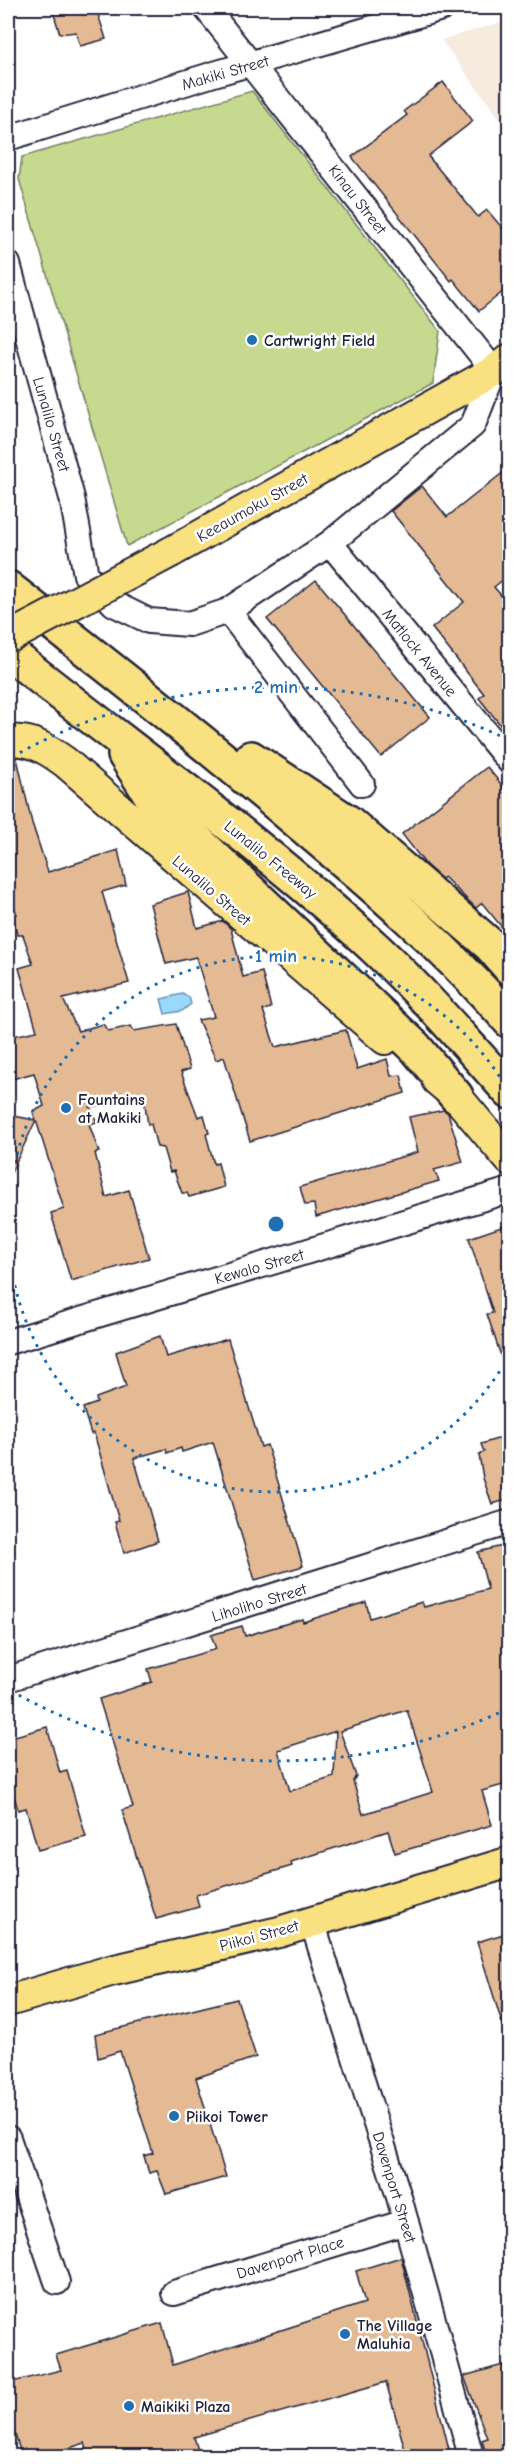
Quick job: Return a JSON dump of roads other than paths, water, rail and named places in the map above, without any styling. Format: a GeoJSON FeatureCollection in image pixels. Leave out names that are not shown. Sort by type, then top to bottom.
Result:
{"type":"FeatureCollection","features":[{"type":"Feature","properties":{"kind":"highway"},"geometry":{"type":"LineString","coordinates":[[8,588],[225,760],[347,863],[429,938],[510,1021]]}},
{"type":"Feature","properties":{"kind":"highway","name":"Lunalilo Freeway"},"geometry":{"type":"LineString","coordinates":[[8,652],[280,865],[338,915],[422,995],[510,1092]]}},
{"type":"Feature","properties":{"kind":"highway"},"geometry":{"type":"LineString","coordinates":[[95,657],[348,822],[490,945],[510,968]]}},
{"type":"Feature","properties":{"kind":"highway"},"geometry":{"type":"LineString","coordinates":[[113,736],[154,800],[415,1047],[456,1096]]}},
{"type":"Feature","properties":{"kind":"main road","name":"Keeaumoku Street"},"geometry":{"type":"LineString","coordinates":[[8,638],[171,552],[443,400],[504,374]]}},
{"type":"Feature","properties":{"kind":"main road","name":"Lunalilo Street"},"geometry":{"type":"LineString","coordinates":[[8,741],[27,741],[49,750],[65,762],[274,944],[456,1096],[510,1160]]}},
{"type":"Feature","properties":{"kind":"main road","name":"Piikoi Street"},"geometry":{"type":"LineString","coordinates":[[8,2001],[110,1971],[279,1932],[510,1862]]}},
{"type":"Feature","properties":{"kind":"street","name":"Kinau Street"},"geometry":{"type":"LineString","coordinates":[[206,8],[504,374]]}},
{"type":"Feature","properties":{"kind":"street","name":"Makiki Street"},"geometry":{"type":"LineString","coordinates":[[8,138],[442,8]]}},
{"type":"Feature","properties":{"kind":"street","name":"Lunalilo Street"},"geometry":{"type":"LineString","coordinates":[[8,264],[72,498],[86,575],[114,604],[149,621],[189,624],[228,611]]}},
{"type":"Feature","properties":{"kind":"street"},"geometry":{"type":"LineString","coordinates":[[362,784],[228,611],[330,543],[473,425],[504,374]]}},
{"type":"Feature","properties":{"kind":"street","name":"Matlock Avenue"},"geometry":{"type":"LineString","coordinates":[[330,543],[510,762]]}},
{"type":"Feature","properties":{"kind":"street","name":"Kewalo Street"},"geometry":{"type":"LineString","coordinates":[[8,1342],[510,1190]]}},
{"type":"Feature","properties":{"kind":"street","name":"Liholiho Street"},"geometry":{"type":"LineString","coordinates":[[8,1679],[510,1522]]}},
{"type":"Feature","properties":{"kind":"street","name":"Davenport Street"},"geometry":{"type":"LineString","coordinates":[[312,1921],[406,2222],[471,2457]]}},
{"type":"Feature","properties":{"kind":"street"},"geometry":{"type":"LineString","coordinates":[[8,2138],[57,2282]]}},
{"type":"Feature","properties":{"kind":"street","name":"Davenport Place"},"geometry":{"type":"LineString","coordinates":[[174,2293],[406,2222]]}},
{"type":"Feature","properties":{"kind":"water"},"geometry":{"type":"Polygon","coordinates":[[[182,994],[189,997],[191,1004],[182,1011],[165,1014],[161,999],[182,994]]]}},
{"type":"Feature","properties":{"kind":"place","name":"Cartwright Field"},"geometry":{"type":"Point","coordinates":[252,340]}},
{"type":"Feature","properties":{"kind":"place","name":"Fountains at Makiki"},"geometry":{"type":"Point","coordinates":[66,1108]}},
{"type":"Feature","properties":{"kind":"place","name":"Piikoi Tower"},"geometry":{"type":"Point","coordinates":[174,2116]}},
{"type":"Feature","properties":{"kind":"place","name":"The Village Maluhia"},"geometry":{"type":"Point","coordinates":[345,2334]}},
{"type":"Feature","properties":{"kind":"place","name":"Maikiki Plaza"},"geometry":{"type":"Point","coordinates":[129,2406]}}]}
